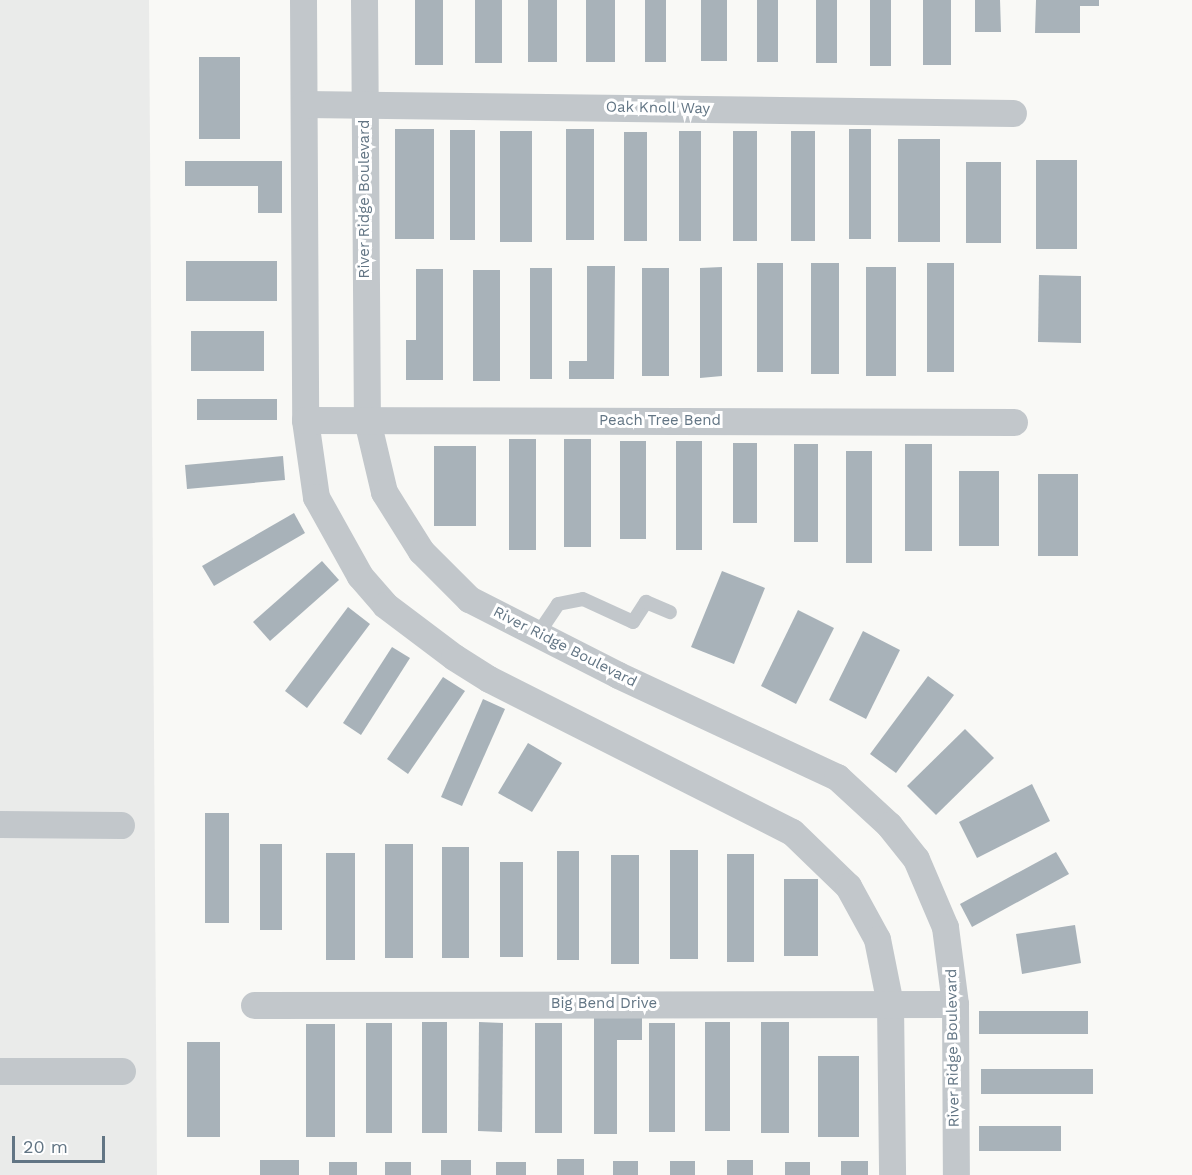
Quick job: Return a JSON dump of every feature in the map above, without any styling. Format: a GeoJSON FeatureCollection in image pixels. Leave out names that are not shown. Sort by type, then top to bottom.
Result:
{"type":"FeatureCollection","features":[{"type":"Feature","properties":{"kind":"street"},"geometry":{"type":"LineString","coordinates":[[303,0],[305,420],[316,497],[360,576],[386,605],[489,679],[792,832],[848,886],[877,939],[890,1004],[892,1175]]}},
{"type":"Feature","properties":{"kind":"street","name":"River Ridge Boulevard"},"geometry":{"type":"LineString","coordinates":[[364,0],[367,420],[384,492],[421,551],[469,599],[837,777],[889,825],[916,859],[945,927],[955,1004],[956,1175]]}},
{"type":"Feature","properties":{"kind":"street","name":"Oak Knoll Way"},"geometry":{"type":"LineString","coordinates":[[304,104],[1013,112]]}},
{"type":"Feature","properties":{"kind":"street","name":"Peach Tree Bend"},"geometry":{"type":"LineString","coordinates":[[305,420],[1014,422]]}},
{"type":"Feature","properties":{"kind":"street"},"geometry":{"type":"LineString","coordinates":[[0,824],[122,825]]}},
{"type":"Feature","properties":{"kind":"street","name":"Big Bend Drive"},"geometry":{"type":"LineString","coordinates":[[254,1005],[955,1004]]}},
{"type":"Feature","properties":{"kind":"street"},"geometry":{"type":"LineString","coordinates":[[0,1071],[122,1071]]}},
{"type":"Feature","properties":{"kind":"lane"},"geometry":{"type":"LineString","coordinates":[[538,634],[558,604],[583,598],[633,622],[646,602],[670,612]]}},
{"type":"Feature","properties":{"kind":"shaded area"},"geometry":{"type":"Polygon","coordinates":[[[0,0],[149,0],[157,1175],[0,1175],[0,0]]]}},
{"type":"Feature","properties":{"kind":"building"},"geometry":{"type":"Polygon","coordinates":[[[415,0],[443,0],[443,65],[415,65],[415,0]]]}},
{"type":"Feature","properties":{"kind":"building"},"geometry":{"type":"Polygon","coordinates":[[[475,0],[502,0],[502,63],[475,63],[475,0]]]}},
{"type":"Feature","properties":{"kind":"building"},"geometry":{"type":"Polygon","coordinates":[[[528,0],[557,0],[557,62],[528,62],[528,0]]]}},
{"type":"Feature","properties":{"kind":"building"},"geometry":{"type":"Polygon","coordinates":[[[586,0],[615,0],[615,62],[586,62],[586,0]]]}},
{"type":"Feature","properties":{"kind":"building"},"geometry":{"type":"Polygon","coordinates":[[[645,0],[666,0],[666,62],[645,62],[645,0]]]}},
{"type":"Feature","properties":{"kind":"building"},"geometry":{"type":"Polygon","coordinates":[[[701,0],[727,0],[727,61],[701,61],[701,0]]]}},
{"type":"Feature","properties":{"kind":"building"},"geometry":{"type":"Polygon","coordinates":[[[757,0],[778,0],[778,62],[757,62],[757,0]]]}},
{"type":"Feature","properties":{"kind":"building"},"geometry":{"type":"Polygon","coordinates":[[[816,0],[837,0],[837,63],[816,63],[816,0]]]}},
{"type":"Feature","properties":{"kind":"building"},"geometry":{"type":"Polygon","coordinates":[[[870,0],[891,0],[891,66],[870,66],[870,0]]]}},
{"type":"Feature","properties":{"kind":"building"},"geometry":{"type":"Polygon","coordinates":[[[923,0],[951,0],[951,65],[923,65],[923,0]]]}},
{"type":"Feature","properties":{"kind":"building"},"geometry":{"type":"Polygon","coordinates":[[[975,0],[1000,0],[1001,32],[975,32],[975,0]]]}},
{"type":"Feature","properties":{"kind":"building"},"geometry":{"type":"Polygon","coordinates":[[[1036,0],[1099,0],[1099,6],[1080,6],[1080,33],[1035,33],[1036,0]]]}},
{"type":"Feature","properties":{"kind":"building"},"geometry":{"type":"Polygon","coordinates":[[[199,57],[240,57],[240,139],[199,139],[199,57]]]}},
{"type":"Feature","properties":{"kind":"building"},"geometry":{"type":"Polygon","coordinates":[[[395,129],[434,129],[434,239],[395,239],[395,129]]]}},
{"type":"Feature","properties":{"kind":"building"},"geometry":{"type":"Polygon","coordinates":[[[566,129],[594,129],[594,240],[566,240],[566,129]]]}},
{"type":"Feature","properties":{"kind":"building"},"geometry":{"type":"Polygon","coordinates":[[[849,129],[871,129],[871,239],[849,239],[849,129]]]}},
{"type":"Feature","properties":{"kind":"building"},"geometry":{"type":"Polygon","coordinates":[[[450,130],[475,130],[475,240],[450,240],[450,130]]]}},
{"type":"Feature","properties":{"kind":"building"},"geometry":{"type":"Polygon","coordinates":[[[500,131],[532,131],[532,242],[500,242],[500,131]]]}},
{"type":"Feature","properties":{"kind":"building"},"geometry":{"type":"Polygon","coordinates":[[[679,131],[701,131],[701,241],[679,241],[679,131]]]}},
{"type":"Feature","properties":{"kind":"building"},"geometry":{"type":"Polygon","coordinates":[[[733,131],[757,131],[757,241],[733,241],[733,131]]]}},
{"type":"Feature","properties":{"kind":"building"},"geometry":{"type":"Polygon","coordinates":[[[791,131],[815,131],[815,241],[791,241],[791,131]]]}},
{"type":"Feature","properties":{"kind":"building"},"geometry":{"type":"Polygon","coordinates":[[[624,132],[647,132],[647,241],[624,241],[624,132]]]}},
{"type":"Feature","properties":{"kind":"building"},"geometry":{"type":"Polygon","coordinates":[[[898,139],[940,139],[940,242],[898,242],[898,139]]]}},
{"type":"Feature","properties":{"kind":"building"},"geometry":{"type":"Polygon","coordinates":[[[1036,160],[1077,160],[1077,249],[1036,249],[1036,160]]]}},
{"type":"Feature","properties":{"kind":"building"},"geometry":{"type":"Polygon","coordinates":[[[185,161],[282,161],[282,213],[258,213],[258,186],[185,186],[185,161]]]}},
{"type":"Feature","properties":{"kind":"building"},"geometry":{"type":"Polygon","coordinates":[[[966,162],[1001,162],[1001,243],[966,243],[966,162]]]}},
{"type":"Feature","properties":{"kind":"building"},"geometry":{"type":"Polygon","coordinates":[[[186,261],[277,261],[277,301],[186,301],[186,261]]]}},
{"type":"Feature","properties":{"kind":"building"},"geometry":{"type":"Polygon","coordinates":[[[757,263],[783,263],[783,372],[757,372],[757,263]]]}},
{"type":"Feature","properties":{"kind":"building"},"geometry":{"type":"Polygon","coordinates":[[[811,263],[839,263],[839,374],[811,374],[811,263]]]}},
{"type":"Feature","properties":{"kind":"building"},"geometry":{"type":"Polygon","coordinates":[[[927,263],[954,263],[954,372],[927,372],[927,263]]]}},
{"type":"Feature","properties":{"kind":"building"},"geometry":{"type":"Polygon","coordinates":[[[587,266],[615,266],[614,379],[569,379],[569,361],[587,361],[587,266]]]}},
{"type":"Feature","properties":{"kind":"building"},"geometry":{"type":"Polygon","coordinates":[[[722,267],[722,376],[700,378],[700,268],[722,267]]]}},
{"type":"Feature","properties":{"kind":"building"},"geometry":{"type":"Polygon","coordinates":[[[866,267],[896,267],[896,376],[866,376],[866,267]]]}},
{"type":"Feature","properties":{"kind":"building"},"geometry":{"type":"Polygon","coordinates":[[[530,268],[552,268],[552,379],[530,379],[530,268]]]}},
{"type":"Feature","properties":{"kind":"building"},"geometry":{"type":"Polygon","coordinates":[[[642,268],[669,268],[669,376],[642,376],[642,268]]]}},
{"type":"Feature","properties":{"kind":"building"},"geometry":{"type":"Polygon","coordinates":[[[416,269],[443,269],[443,380],[406,380],[406,340],[416,340],[416,269]]]}},
{"type":"Feature","properties":{"kind":"building"},"geometry":{"type":"Polygon","coordinates":[[[473,270],[500,270],[500,381],[473,381],[473,270]]]}},
{"type":"Feature","properties":{"kind":"building"},"geometry":{"type":"Polygon","coordinates":[[[1039,275],[1081,276],[1081,343],[1038,342],[1039,275]]]}},
{"type":"Feature","properties":{"kind":"building"},"geometry":{"type":"Polygon","coordinates":[[[191,331],[264,331],[264,371],[191,371],[191,331]]]}},
{"type":"Feature","properties":{"kind":"building"},"geometry":{"type":"Polygon","coordinates":[[[197,399],[277,399],[277,420],[197,420],[197,399]]]}},
{"type":"Feature","properties":{"kind":"building"},"geometry":{"type":"Polygon","coordinates":[[[509,439],[536,439],[536,550],[509,550],[509,439]]]}},
{"type":"Feature","properties":{"kind":"building"},"geometry":{"type":"Polygon","coordinates":[[[564,439],[591,439],[591,547],[564,547],[564,439]]]}},
{"type":"Feature","properties":{"kind":"building"},"geometry":{"type":"Polygon","coordinates":[[[620,441],[646,441],[646,539],[620,539],[620,441]]]}},
{"type":"Feature","properties":{"kind":"building"},"geometry":{"type":"Polygon","coordinates":[[[676,441],[702,441],[702,550],[676,550],[676,441]]]}},
{"type":"Feature","properties":{"kind":"building"},"geometry":{"type":"Polygon","coordinates":[[[733,443],[757,443],[757,523],[733,523],[733,443]]]}},
{"type":"Feature","properties":{"kind":"building"},"geometry":{"type":"Polygon","coordinates":[[[794,444],[818,444],[818,542],[794,542],[794,444]]]}},
{"type":"Feature","properties":{"kind":"building"},"geometry":{"type":"Polygon","coordinates":[[[905,444],[932,444],[932,551],[905,551],[905,444]]]}},
{"type":"Feature","properties":{"kind":"building"},"geometry":{"type":"Polygon","coordinates":[[[434,446],[476,446],[476,526],[434,526],[434,446]]]}},
{"type":"Feature","properties":{"kind":"building"},"geometry":{"type":"Polygon","coordinates":[[[846,451],[872,451],[872,563],[846,563],[846,451]]]}},
{"type":"Feature","properties":{"kind":"building"},"geometry":{"type":"Polygon","coordinates":[[[283,456],[285,480],[187,489],[185,465],[283,456]]]}},
{"type":"Feature","properties":{"kind":"building"},"geometry":{"type":"Polygon","coordinates":[[[959,471],[999,471],[999,546],[959,546],[959,471]]]}},
{"type":"Feature","properties":{"kind":"building"},"geometry":{"type":"Polygon","coordinates":[[[1038,474],[1078,474],[1078,556],[1038,556],[1038,474]]]}},
{"type":"Feature","properties":{"kind":"building"},"geometry":{"type":"Polygon","coordinates":[[[294,513],[305,533],[214,586],[202,566],[294,513]]]}},
{"type":"Feature","properties":{"kind":"building"},"geometry":{"type":"Polygon","coordinates":[[[322,561],[339,580],[270,641],[253,622],[322,561]]]}},
{"type":"Feature","properties":{"kind":"building"},"geometry":{"type":"Polygon","coordinates":[[[722,571],[765,588],[734,664],[691,647],[722,571]]]}},
{"type":"Feature","properties":{"kind":"building"},"geometry":{"type":"Polygon","coordinates":[[[348,607],[370,624],[307,708],[285,691],[348,607]]]}},
{"type":"Feature","properties":{"kind":"building"},"geometry":{"type":"Polygon","coordinates":[[[798,610],[834,628],[796,704],[761,686],[798,610]]]}},
{"type":"Feature","properties":{"kind":"building"},"geometry":{"type":"Polygon","coordinates":[[[863,631],[900,650],[866,719],[829,700],[863,631]]]}},
{"type":"Feature","properties":{"kind":"building"},"geometry":{"type":"Polygon","coordinates":[[[392,647],[410,658],[361,735],[343,723],[392,647]]]}},
{"type":"Feature","properties":{"kind":"building"},"geometry":{"type":"Polygon","coordinates":[[[928,676],[954,695],[896,773],[870,754],[928,676]]]}},
{"type":"Feature","properties":{"kind":"building"},"geometry":{"type":"Polygon","coordinates":[[[443,677],[465,691],[408,774],[387,759],[443,677]]]}},
{"type":"Feature","properties":{"kind":"building"},"geometry":{"type":"Polygon","coordinates":[[[483,699],[505,709],[462,806],[441,797],[483,699]]]}},
{"type":"Feature","properties":{"kind":"building"},"geometry":{"type":"Polygon","coordinates":[[[965,729],[994,758],[936,815],[907,786],[965,729]]]}},
{"type":"Feature","properties":{"kind":"building"},"geometry":{"type":"Polygon","coordinates":[[[528,743],[562,763],[532,812],[498,793],[528,743]]]}},
{"type":"Feature","properties":{"kind":"building"},"geometry":{"type":"Polygon","coordinates":[[[1032,784],[1050,821],[977,858],[959,822],[1032,784]]]}},
{"type":"Feature","properties":{"kind":"building"},"geometry":{"type":"Polygon","coordinates":[[[205,813],[229,813],[229,923],[205,923],[205,813]]]}},
{"type":"Feature","properties":{"kind":"building"},"geometry":{"type":"Polygon","coordinates":[[[260,844],[282,844],[282,930],[260,930],[260,844]]]}},
{"type":"Feature","properties":{"kind":"building"},"geometry":{"type":"Polygon","coordinates":[[[385,844],[413,844],[413,958],[385,958],[385,844]]]}},
{"type":"Feature","properties":{"kind":"building"},"geometry":{"type":"Polygon","coordinates":[[[442,847],[469,847],[469,958],[442,958],[442,847]]]}},
{"type":"Feature","properties":{"kind":"building"},"geometry":{"type":"Polygon","coordinates":[[[670,850],[698,850],[698,959],[670,959],[670,850]]]}},
{"type":"Feature","properties":{"kind":"building"},"geometry":{"type":"Polygon","coordinates":[[[557,851],[579,851],[579,960],[557,960],[557,851]]]}},
{"type":"Feature","properties":{"kind":"building"},"geometry":{"type":"Polygon","coordinates":[[[1056,852],[1069,874],[972,927],[960,904],[1056,852]]]}},
{"type":"Feature","properties":{"kind":"building"},"geometry":{"type":"Polygon","coordinates":[[[326,853],[355,853],[355,960],[326,960],[326,853]]]}},
{"type":"Feature","properties":{"kind":"building"},"geometry":{"type":"Polygon","coordinates":[[[727,854],[754,854],[754,962],[727,962],[727,854]]]}},
{"type":"Feature","properties":{"kind":"building"},"geometry":{"type":"Polygon","coordinates":[[[611,855],[639,855],[639,964],[611,964],[611,855]]]}},
{"type":"Feature","properties":{"kind":"building"},"geometry":{"type":"Polygon","coordinates":[[[500,862],[523,862],[523,957],[500,957],[500,862]]]}},
{"type":"Feature","properties":{"kind":"building"},"geometry":{"type":"Polygon","coordinates":[[[784,879],[818,879],[818,956],[784,956],[784,879]]]}},
{"type":"Feature","properties":{"kind":"building"},"geometry":{"type":"Polygon","coordinates":[[[1075,925],[1081,963],[1022,974],[1016,934],[1075,925]]]}},
{"type":"Feature","properties":{"kind":"building"},"geometry":{"type":"Polygon","coordinates":[[[979,1011],[1088,1011],[1088,1034],[979,1034],[979,1011]]]}},
{"type":"Feature","properties":{"kind":"building"},"geometry":{"type":"Polygon","coordinates":[[[594,1018],[642,1018],[642,1040],[617,1040],[617,1134],[594,1134],[594,1018]]]}},
{"type":"Feature","properties":{"kind":"building"},"geometry":{"type":"Polygon","coordinates":[[[422,1022],[447,1022],[447,1133],[422,1133],[422,1022]]]}},
{"type":"Feature","properties":{"kind":"building"},"geometry":{"type":"Polygon","coordinates":[[[479,1022],[503,1023],[502,1132],[478,1131],[479,1022]]]}},
{"type":"Feature","properties":{"kind":"building"},"geometry":{"type":"Polygon","coordinates":[[[705,1022],[730,1022],[730,1131],[705,1131],[705,1022]]]}},
{"type":"Feature","properties":{"kind":"building"},"geometry":{"type":"Polygon","coordinates":[[[761,1022],[789,1022],[789,1133],[761,1133],[761,1022]]]}},
{"type":"Feature","properties":{"kind":"building"},"geometry":{"type":"Polygon","coordinates":[[[366,1023],[392,1023],[392,1133],[366,1133],[366,1023]]]}},
{"type":"Feature","properties":{"kind":"building"},"geometry":{"type":"Polygon","coordinates":[[[535,1023],[562,1023],[562,1133],[535,1133],[535,1023]]]}},
{"type":"Feature","properties":{"kind":"building"},"geometry":{"type":"Polygon","coordinates":[[[649,1023],[675,1023],[675,1132],[649,1132],[649,1023]]]}},
{"type":"Feature","properties":{"kind":"building"},"geometry":{"type":"Polygon","coordinates":[[[306,1024],[335,1024],[335,1137],[306,1137],[306,1024]]]}},
{"type":"Feature","properties":{"kind":"building"},"geometry":{"type":"Polygon","coordinates":[[[187,1042],[220,1042],[220,1137],[187,1137],[187,1042]]]}},
{"type":"Feature","properties":{"kind":"building"},"geometry":{"type":"Polygon","coordinates":[[[818,1056],[859,1056],[859,1137],[818,1137],[818,1056]]]}},
{"type":"Feature","properties":{"kind":"building"},"geometry":{"type":"Polygon","coordinates":[[[981,1069],[1093,1069],[1093,1094],[981,1094],[981,1069]]]}},
{"type":"Feature","properties":{"kind":"building"},"geometry":{"type":"Polygon","coordinates":[[[979,1126],[1061,1126],[1061,1151],[979,1151],[979,1126]]]}},
{"type":"Feature","properties":{"kind":"building"},"geometry":{"type":"Polygon","coordinates":[[[557,1159],[584,1159],[584,1175],[557,1175],[557,1159]]]}},
{"type":"Feature","properties":{"kind":"building"},"geometry":{"type":"Polygon","coordinates":[[[260,1160],[299,1160],[299,1175],[260,1175],[260,1160]]]}},
{"type":"Feature","properties":{"kind":"building"},"geometry":{"type":"Polygon","coordinates":[[[441,1160],[471,1160],[471,1175],[441,1175],[441,1160]]]}},
{"type":"Feature","properties":{"kind":"building"},"geometry":{"type":"Polygon","coordinates":[[[727,1160],[753,1160],[753,1175],[727,1175],[727,1160]]]}},
{"type":"Feature","properties":{"kind":"building"},"geometry":{"type":"Polygon","coordinates":[[[613,1161],[638,1161],[638,1175],[613,1175],[613,1161]]]}},
{"type":"Feature","properties":{"kind":"building"},"geometry":{"type":"Polygon","coordinates":[[[670,1161],[695,1161],[695,1175],[670,1175],[670,1161]]]}},
{"type":"Feature","properties":{"kind":"building"},"geometry":{"type":"Polygon","coordinates":[[[841,1161],[868,1161],[868,1175],[841,1175],[841,1161]]]}},
{"type":"Feature","properties":{"kind":"building"},"geometry":{"type":"Polygon","coordinates":[[[329,1162],[357,1162],[357,1175],[329,1175],[329,1162]]]}},
{"type":"Feature","properties":{"kind":"building"},"geometry":{"type":"Polygon","coordinates":[[[385,1162],[411,1162],[411,1175],[385,1175],[385,1162]]]}},
{"type":"Feature","properties":{"kind":"building"},"geometry":{"type":"Polygon","coordinates":[[[496,1162],[526,1162],[526,1175],[496,1175],[496,1162]]]}},
{"type":"Feature","properties":{"kind":"building"},"geometry":{"type":"Polygon","coordinates":[[[785,1162],[810,1162],[810,1175],[785,1175],[785,1162]]]}}]}
